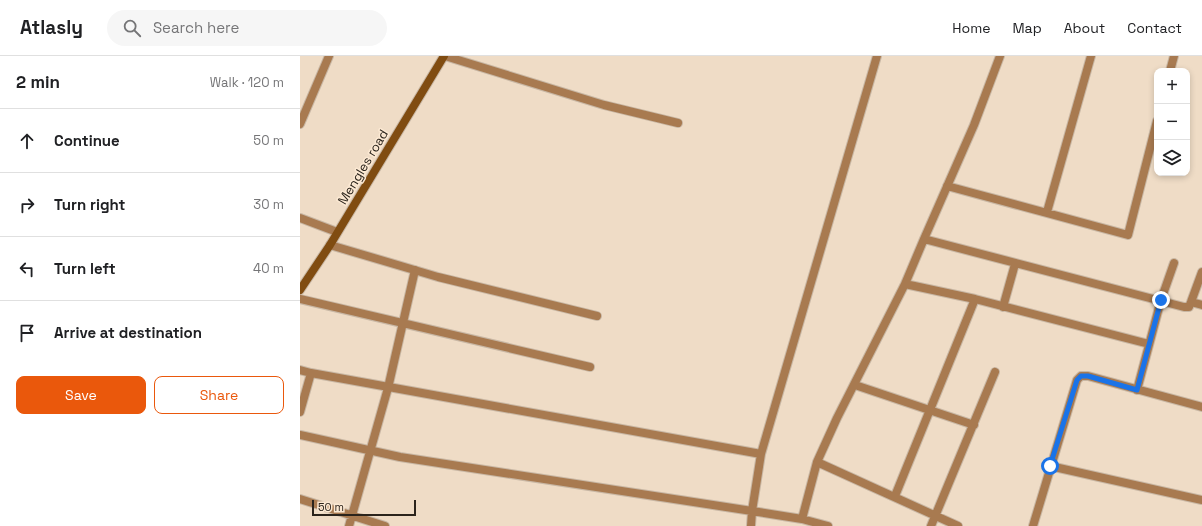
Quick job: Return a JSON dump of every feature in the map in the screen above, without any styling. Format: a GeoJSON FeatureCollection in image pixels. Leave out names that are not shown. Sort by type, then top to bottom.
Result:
{"type":"FeatureCollection","features":[{"type":"Feature","properties":{"kind":"main road","name":"Mengles road"},"geometry":{"type":"LineString","coordinates":[[300,290],[330,245],[445,56]]}},
{"type":"Feature","properties":{"kind":"street"},"geometry":{"type":"LineString","coordinates":[[300,124],[329,56]]}},
{"type":"Feature","properties":{"kind":"street"},"geometry":{"type":"LineString","coordinates":[[445,56],[604,105],[678,123]]}},
{"type":"Feature","properties":{"kind":"street"},"geometry":{"type":"LineString","coordinates":[[751,526],[752,510],[761,454],[877,56]]}},
{"type":"Feature","properties":{"kind":"street"},"geometry":{"type":"LineString","coordinates":[[802,519],[817,462],[837,418],[905,284],[974,125],[1000,56]]}},
{"type":"Feature","properties":{"kind":"street"},"geometry":{"type":"LineString","coordinates":[[1047,212],[1091,56]]}},
{"type":"Feature","properties":{"kind":"street"},"geometry":{"type":"LineString","coordinates":[[1171,68],[1174,56]]}},
{"type":"Feature","properties":{"kind":"street"},"geometry":{"type":"LineString","coordinates":[[947,186],[1128,234],[1154,133]]}},
{"type":"Feature","properties":{"kind":"street"},"geometry":{"type":"LineString","coordinates":[[300,218],[337,232]]}},
{"type":"Feature","properties":{"kind":"street"},"geometry":{"type":"LineString","coordinates":[[924,239],[1184,307],[1189,307],[1202,272]]}},
{"type":"Feature","properties":{"kind":"street"},"geometry":{"type":"LineString","coordinates":[[330,245],[415,270],[597,316]]}},
{"type":"Feature","properties":{"kind":"street"},"geometry":{"type":"LineString","coordinates":[[1137,390],[1161,300],[1174,263]]}},
{"type":"Feature","properties":{"kind":"street"},"geometry":{"type":"LineString","coordinates":[[1003,307],[1015,264]]}},
{"type":"Feature","properties":{"kind":"street"},"geometry":{"type":"LineString","coordinates":[[348,526],[388,388],[404,324],[415,270]]}},
{"type":"Feature","properties":{"kind":"street"},"geometry":{"type":"LineString","coordinates":[[905,284],[975,299],[1149,344]]}},
{"type":"Feature","properties":{"kind":"street"},"geometry":{"type":"LineString","coordinates":[[300,299],[590,367]]}},
{"type":"Feature","properties":{"kind":"street"},"geometry":{"type":"LineString","coordinates":[[895,496],[975,299]]}},
{"type":"Feature","properties":{"kind":"street"},"geometry":{"type":"LineString","coordinates":[[1191,302],[1202,305]]}},
{"type":"Feature","properties":{"kind":"street"},"geometry":{"type":"LineString","coordinates":[[300,370],[388,388],[761,454]]}},
{"type":"Feature","properties":{"kind":"street"},"geometry":{"type":"LineString","coordinates":[[931,526],[995,372]]}},
{"type":"Feature","properties":{"kind":"street"},"geometry":{"type":"LineString","coordinates":[[300,412],[310,373]]}},
{"type":"Feature","properties":{"kind":"street"},"geometry":{"type":"LineString","coordinates":[[1033,526],[1077,380],[1081,376],[1088,376],[1202,407]]}},
{"type":"Feature","properties":{"kind":"street"},"geometry":{"type":"LineString","coordinates":[[854,385],[974,425]]}},
{"type":"Feature","properties":{"kind":"street"},"geometry":{"type":"LineString","coordinates":[[300,435],[370,449],[400,457],[483,471],[752,510],[802,519],[828,526]]}},
{"type":"Feature","properties":{"kind":"street"},"geometry":{"type":"LineString","coordinates":[[817,462],[895,496],[958,526]]}},
{"type":"Feature","properties":{"kind":"street"},"geometry":{"type":"LineString","coordinates":[[1050,466],[1202,500]]}},
{"type":"Feature","properties":{"kind":"street"},"geometry":{"type":"LineString","coordinates":[[300,499],[385,526]]}},
{"type":"Feature","properties":{"kind":"route"},"geometry":{"type":"LineString","coordinates":[[1050,466],[1077,380],[1081,376],[1088,376],[1137,390],[1161,300]]}}]}
